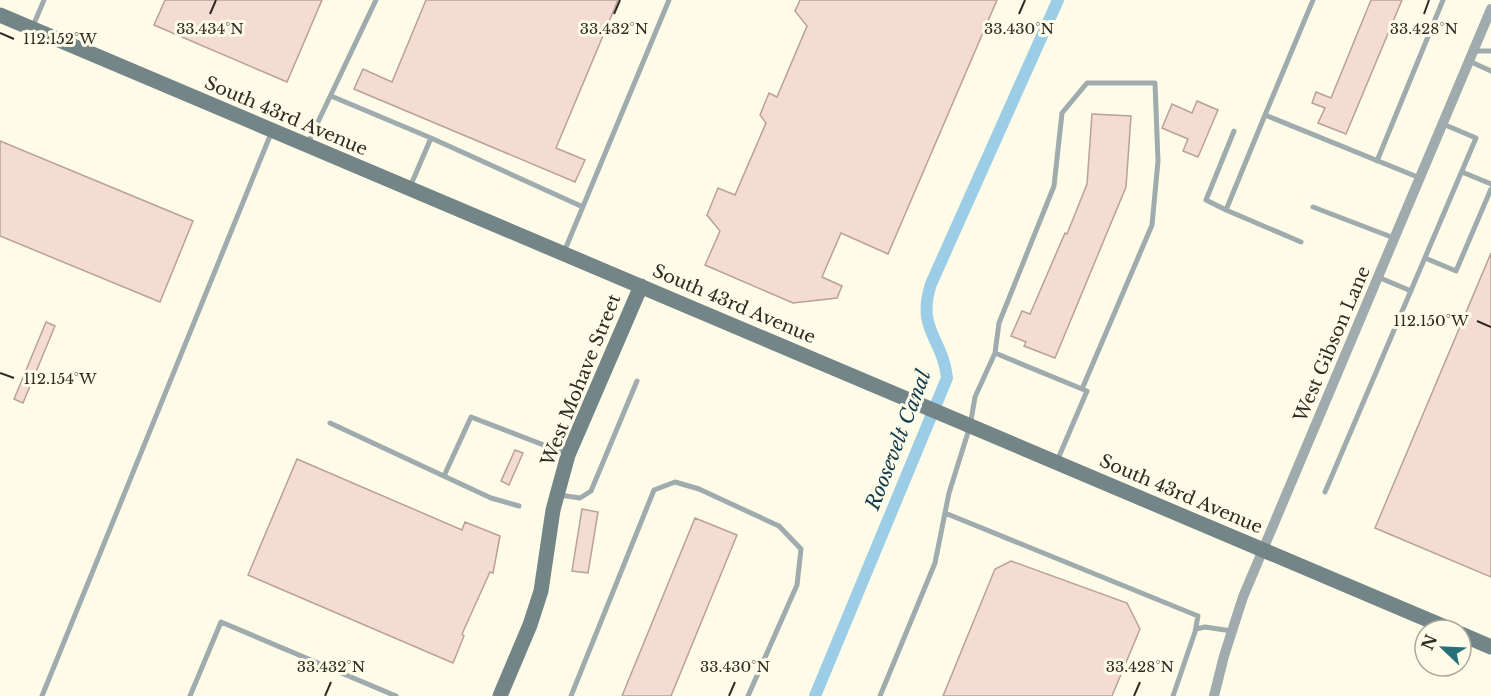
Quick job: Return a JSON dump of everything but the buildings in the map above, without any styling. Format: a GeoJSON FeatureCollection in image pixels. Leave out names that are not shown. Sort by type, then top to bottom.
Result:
{"type":"FeatureCollection","features":[{"type":"Feature","properties":{"kind":"main road","name":"South 43rd Avenue"},"geometry":{"type":"LineString","coordinates":[[0,15],[1424,618]]}},
{"type":"Feature","properties":{"kind":"main road","name":"West Mohave Street"},"geometry":{"type":"LineString","coordinates":[[500,696],[530,625],[541,591],[557,495],[568,455],[640,286]]}},
{"type":"Feature","properties":{"kind":"main road"},"geometry":{"type":"LineString","coordinates":[[1473,639],[1491,647]]}},
{"type":"Feature","properties":{"kind":"street","name":"West Gibson Lane"},"geometry":{"type":"LineString","coordinates":[[1214,696],[1243,597],[1491,9]]}},
{"type":"Feature","properties":{"kind":"lane"},"geometry":{"type":"LineString","coordinates":[[32,29],[44,0]]}},
{"type":"Feature","properties":{"kind":"lane"},"geometry":{"type":"LineString","coordinates":[[306,146],[376,0]]}},
{"type":"Feature","properties":{"kind":"lane"},"geometry":{"type":"LineString","coordinates":[[563,253],[669,0]]}},
{"type":"Feature","properties":{"kind":"lane"},"geometry":{"type":"LineString","coordinates":[[1226,210],[1313,0]]}},
{"type":"Feature","properties":{"kind":"lane"},"geometry":{"type":"LineString","coordinates":[[1377,161],[1443,0]]}},
{"type":"Feature","properties":{"kind":"lane"},"geometry":{"type":"LineString","coordinates":[[1471,56],[1491,51]]}},
{"type":"Feature","properties":{"kind":"lane"},"geometry":{"type":"LineString","coordinates":[[1471,56],[1491,71]]}},
{"type":"Feature","properties":{"kind":"lane"},"geometry":{"type":"LineString","coordinates":[[880,696],[935,563],[949,493],[970,426],[975,397],[995,353],[999,323],[1054,186],[1062,113],[1087,83],[1155,82],[1158,161],[1152,225],[1082,389]]}},
{"type":"Feature","properties":{"kind":"lane"},"geometry":{"type":"LineString","coordinates":[[331,96],[431,138],[583,207]]}},
{"type":"Feature","properties":{"kind":"lane"},"geometry":{"type":"LineString","coordinates":[[1265,115],[1420,178]]}},
{"type":"Feature","properties":{"kind":"lane"},"geometry":{"type":"LineString","coordinates":[[1325,492],[1476,138],[1443,124]]}},
{"type":"Feature","properties":{"kind":"lane"},"geometry":{"type":"LineString","coordinates":[[42,696],[272,131]]}},
{"type":"Feature","properties":{"kind":"lane"},"geometry":{"type":"LineString","coordinates":[[1234,131],[1206,200],[1301,242]]}},
{"type":"Feature","properties":{"kind":"lane"},"geometry":{"type":"LineString","coordinates":[[410,189],[431,138]]}},
{"type":"Feature","properties":{"kind":"lane"},"geometry":{"type":"LineString","coordinates":[[1425,258],[1456,271],[1491,187],[1462,172]]}},
{"type":"Feature","properties":{"kind":"lane"},"geometry":{"type":"LineString","coordinates":[[1313,207],[1394,238]]}},
{"type":"Feature","properties":{"kind":"lane"},"geometry":{"type":"LineString","coordinates":[[1378,277],[1411,291]]}},
{"type":"Feature","properties":{"kind":"lane"},"geometry":{"type":"LineString","coordinates":[[995,353],[1087,392],[1056,462]]}},
{"type":"Feature","properties":{"kind":"lane"},"geometry":{"type":"LineString","coordinates":[[557,495],[580,498],[591,491],[637,381]]}},
{"type":"Feature","properties":{"kind":"lane"},"geometry":{"type":"LineString","coordinates":[[444,476],[471,417],[568,455]]}},
{"type":"Feature","properties":{"kind":"lane"},"geometry":{"type":"LineString","coordinates":[[330,423],[491,498],[519,506]]}},
{"type":"Feature","properties":{"kind":"lane"},"geometry":{"type":"LineString","coordinates":[[571,696],[654,490],[675,482],[699,489],[779,526],[801,549],[797,585],[748,696]]}},
{"type":"Feature","properties":{"kind":"lane"},"geometry":{"type":"LineString","coordinates":[[945,513],[1198,616],[1196,629],[1173,696]]}},
{"type":"Feature","properties":{"kind":"lane"},"geometry":{"type":"LineString","coordinates":[[190,696],[221,622],[396,696]]}},
{"type":"Feature","properties":{"kind":"lane"},"geometry":{"type":"LineString","coordinates":[[1196,629],[1205,627],[1232,631]]}},
{"type":"Feature","properties":{"kind":"waterway","name":"Roosevelt Canal"},"geometry":{"type":"LineString","coordinates":[[815,696],[947,378],[945,364],[928,323],[927,300],[931,284],[1058,0]]}}]}
